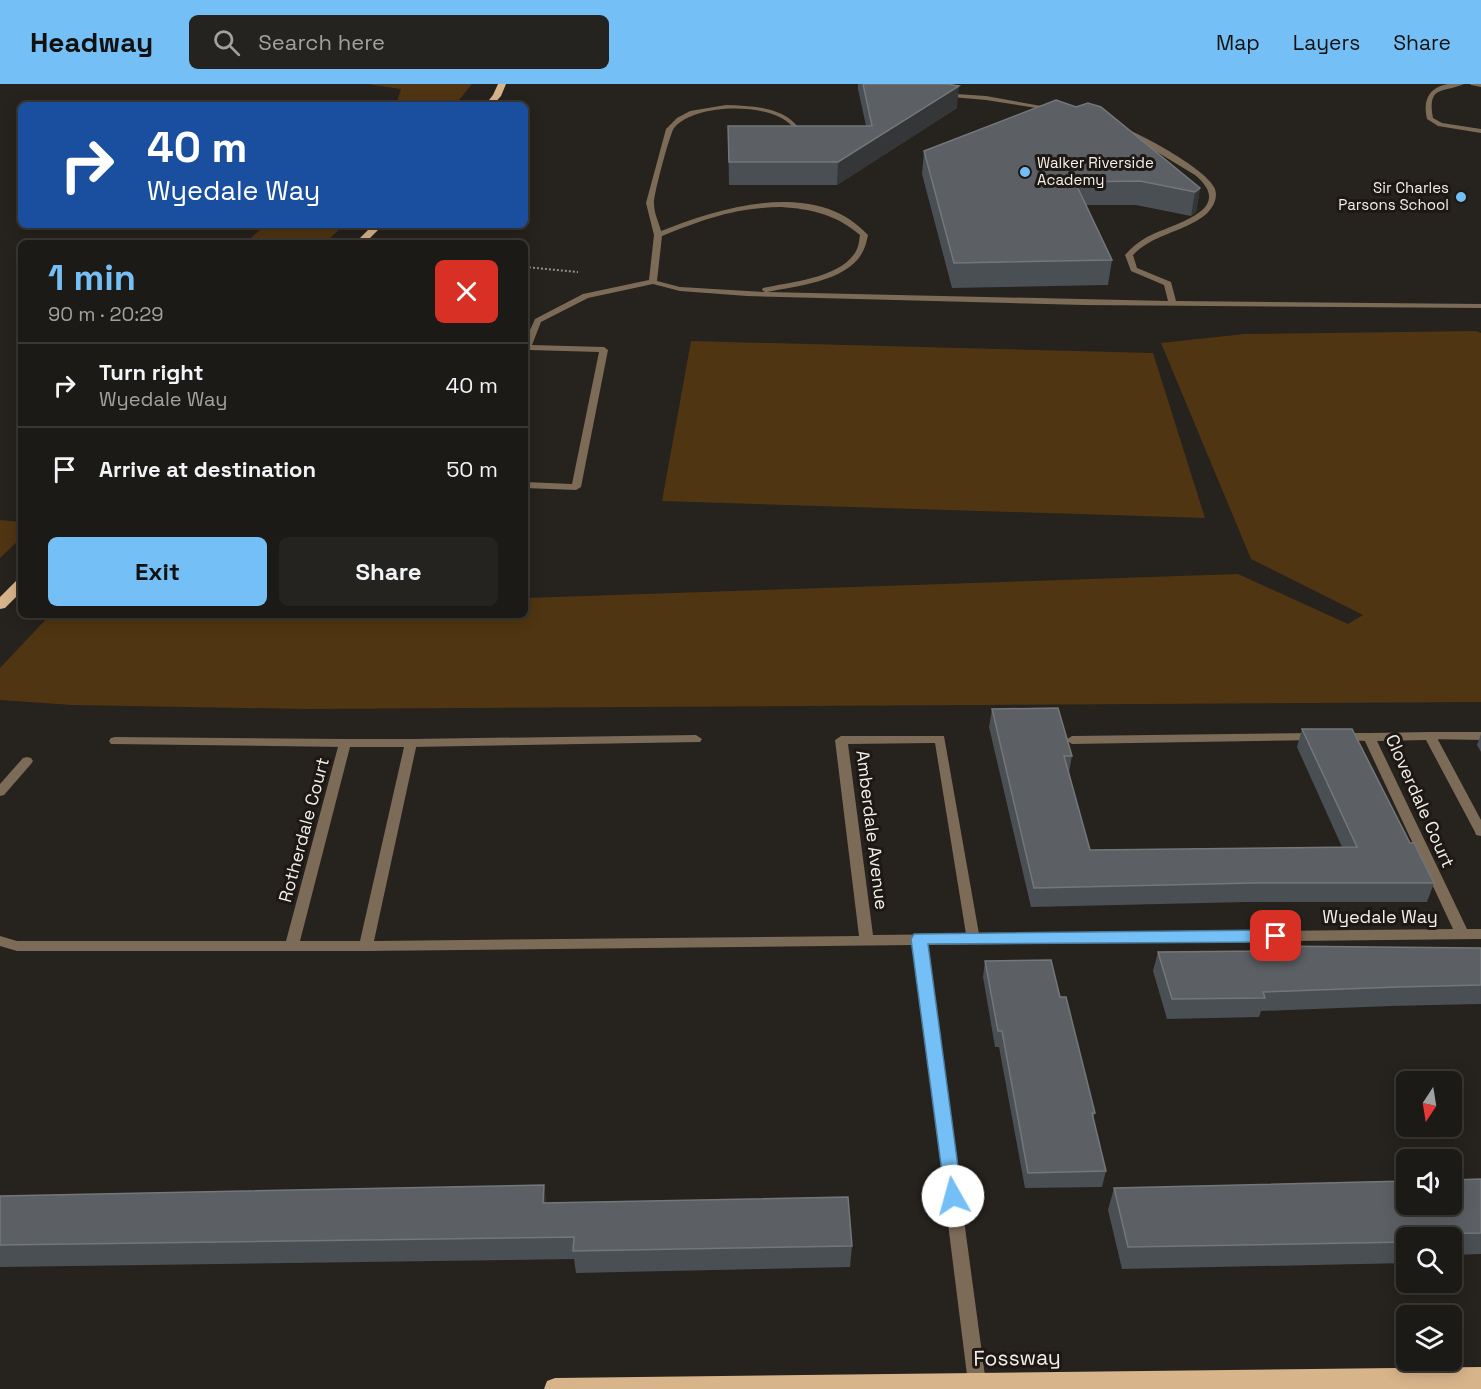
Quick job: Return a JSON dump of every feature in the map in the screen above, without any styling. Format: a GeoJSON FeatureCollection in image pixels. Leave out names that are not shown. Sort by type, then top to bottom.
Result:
{"type":"FeatureCollection","features":[{"type":"Feature","properties":{"kind":"main road"},"geometry":{"type":"LineString","coordinates":[[492,102],[502,84]]}},
{"type":"Feature","properties":{"kind":"main road"},"geometry":{"type":"LineString","coordinates":[[363,240],[375,228]]}},
{"type":"Feature","properties":{"kind":"main road"},"geometry":{"type":"LineString","coordinates":[[0,605],[18,587]]}},
{"type":"Feature","properties":{"kind":"main road","name":"Fossway"},"geometry":{"type":"LineString","coordinates":[[555,1389],[1481,1378]]}},
{"type":"Feature","properties":{"kind":"street"},"geometry":{"type":"LineString","coordinates":[[1461,84],[1444,85],[1434,91],[1426,107],[1430,119],[1440,125],[1481,132]]}},
{"type":"Feature","properties":{"kind":"street"},"geometry":{"type":"LineString","coordinates":[[1473,84],[1481,85]]}},
{"type":"Feature","properties":{"kind":"street"},"geometry":{"type":"LineString","coordinates":[[928,95],[986,98],[1065,111]]}},
{"type":"Feature","properties":{"kind":"street"},"geometry":{"type":"LineString","coordinates":[[653,282],[658,235],[650,202],[669,129],[674,122],[707,109],[747,107],[790,120],[797,128],[802,144]]}},
{"type":"Feature","properties":{"kind":"street"},"geometry":{"type":"LineString","coordinates":[[1117,128],[1146,141],[1193,172],[1210,185],[1213,194],[1211,206],[1195,220],[1137,245],[1129,255],[1134,269],[1168,284],[1173,304]]}},
{"type":"Feature","properties":{"kind":"street"},"geometry":{"type":"LineString","coordinates":[[658,235],[727,210],[776,206],[800,207],[836,215],[854,224],[864,235],[863,249],[855,261],[840,269],[816,278],[747,294]]}},
{"type":"Feature","properties":{"kind":"street"},"geometry":{"type":"LineString","coordinates":[[528,344],[538,321],[586,296],[653,282],[680,289],[747,294],[1173,304],[1481,306]]}},
{"type":"Feature","properties":{"kind":"street"},"geometry":{"type":"LineString","coordinates":[[528,349],[604,350],[576,487],[528,485]]}},
{"type":"Feature","properties":{"kind":"street"},"geometry":{"type":"LineString","coordinates":[[1431,736],[1481,736]]}},
{"type":"Feature","properties":{"kind":"street","name":"Cloverdale Court"},"geometry":{"type":"LineString","coordinates":[[1462,934],[1369,737],[1431,736],[1481,832]]}},
{"type":"Feature","properties":{"kind":"street"},"geometry":{"type":"LineString","coordinates":[[1072,740],[1369,737]]}},
{"type":"Feature","properties":{"kind":"street","name":"Rotherdale Court"},"geometry":{"type":"LineString","coordinates":[[291,946],[345,743],[696,739]]}},
{"type":"Feature","properties":{"kind":"street","name":"Amberdale Avenue"},"geometry":{"type":"LineString","coordinates":[[866,938],[842,740],[940,739],[972,938]]}},
{"type":"Feature","properties":{"kind":"street"},"geometry":{"type":"LineString","coordinates":[[115,741],[345,743]]}},
{"type":"Feature","properties":{"kind":"street"},"geometry":{"type":"LineString","coordinates":[[366,946],[411,743]]}},
{"type":"Feature","properties":{"kind":"street"},"geometry":{"type":"LineString","coordinates":[[0,792],[27,761]]}},
{"type":"Feature","properties":{"kind":"street","name":"Wyedale Way"},"geometry":{"type":"LineString","coordinates":[[0,941],[17,946],[366,946],[866,938],[1481,934]]}},
{"type":"Feature","properties":{"kind":"street"},"geometry":{"type":"LineString","coordinates":[[919,939],[977,1383]]}},
{"type":"Feature","properties":{"kind":"path"},"geometry":{"type":"LineString","coordinates":[[528,267],[583,272],[606,291]]}},
{"type":"Feature","properties":{"kind":"shaded area"},"geometry":{"type":"Polygon","coordinates":[[[367,84],[472,84],[457,102],[397,102],[401,89],[367,84]]]}},
{"type":"Feature","properties":{"kind":"shaded area"},"geometry":{"type":"Polygon","coordinates":[[[262,228],[341,228],[328,240],[248,240],[262,228]]]}},
{"type":"Feature","properties":{"kind":"shaded area"},"geometry":{"type":"Polygon","coordinates":[[[1476,331],[1481,333],[1481,702],[307,709],[73,705],[0,700],[0,668],[47,618],[528,618],[528,598],[1238,574],[1348,624],[1363,615],[1251,559],[1161,343],[1244,334],[1476,331]]]}},
{"type":"Feature","properties":{"kind":"shaded area"},"geometry":{"type":"Polygon","coordinates":[[[691,341],[1153,353],[1205,518],[662,501],[691,341]]]}},
{"type":"Feature","properties":{"kind":"shaded area"},"geometry":{"type":"Polygon","coordinates":[[[0,520],[18,522],[18,541],[0,558],[0,520]]]}},
{"type":"Feature","properties":{"kind":"building"},"geometry":{"type":"Polygon","coordinates":[[[863,84],[959,86],[838,162],[729,162],[728,126],[872,126],[863,84]]]}},
{"type":"Feature","properties":{"kind":"building"},"geometry":{"type":"Polygon","coordinates":[[[1056,100],[1076,107],[1088,103],[1101,107],[1200,188],[1195,192],[1140,181],[1075,182],[1112,260],[954,263],[924,151],[1056,100]]]}},
{"type":"Feature","properties":{"kind":"building"},"geometry":{"type":"Polygon","coordinates":[[[1058,708],[1072,756],[1064,756],[1090,850],[1357,847],[1302,729],[1352,729],[1410,843],[1414,843],[1434,883],[1253,883],[1034,888],[992,709],[1058,708]]]}},
{"type":"Feature","properties":{"kind":"building"},"geometry":{"type":"Polygon","coordinates":[[[1261,946],[1481,948],[1481,985],[1263,992],[1265,998],[1172,999],[1158,952],[1263,951],[1261,946]]]}},
{"type":"Feature","properties":{"kind":"building"},"geometry":{"type":"Polygon","coordinates":[[[1051,960],[1060,997],[1066,997],[1095,1113],[1092,1113],[1106,1171],[1028,1173],[1002,1031],[998,1031],[985,961],[1051,960]]]}},
{"type":"Feature","properties":{"kind":"building"},"geometry":{"type":"Polygon","coordinates":[[[1481,1179],[1481,1233],[1462,1233],[1462,1227],[1396,1227],[1396,1242],[1128,1247],[1114,1188],[1396,1181],[1396,1215],[1462,1215],[1462,1180],[1481,1179]]]}},
{"type":"Feature","properties":{"kind":"building"},"geometry":{"type":"Polygon","coordinates":[[[544,1185],[543,1203],[848,1197],[852,1246],[573,1251],[574,1237],[0,1245],[0,1196],[544,1185]]]}},
{"type":"Feature","properties":{"kind":"place","name":"Walker Riverside Academy"},"geometry":{"type":"Point","coordinates":[1025,172]}},
{"type":"Feature","properties":{"kind":"place","name":"Sir Charles Parsons School"},"geometry":{"type":"Point","coordinates":[1461,197]}},
{"type":"Feature","properties":{"kind":"route"},"geometry":{"type":"LineString","coordinates":[[953,1196],[919,939],[1276,936]]}}]}
